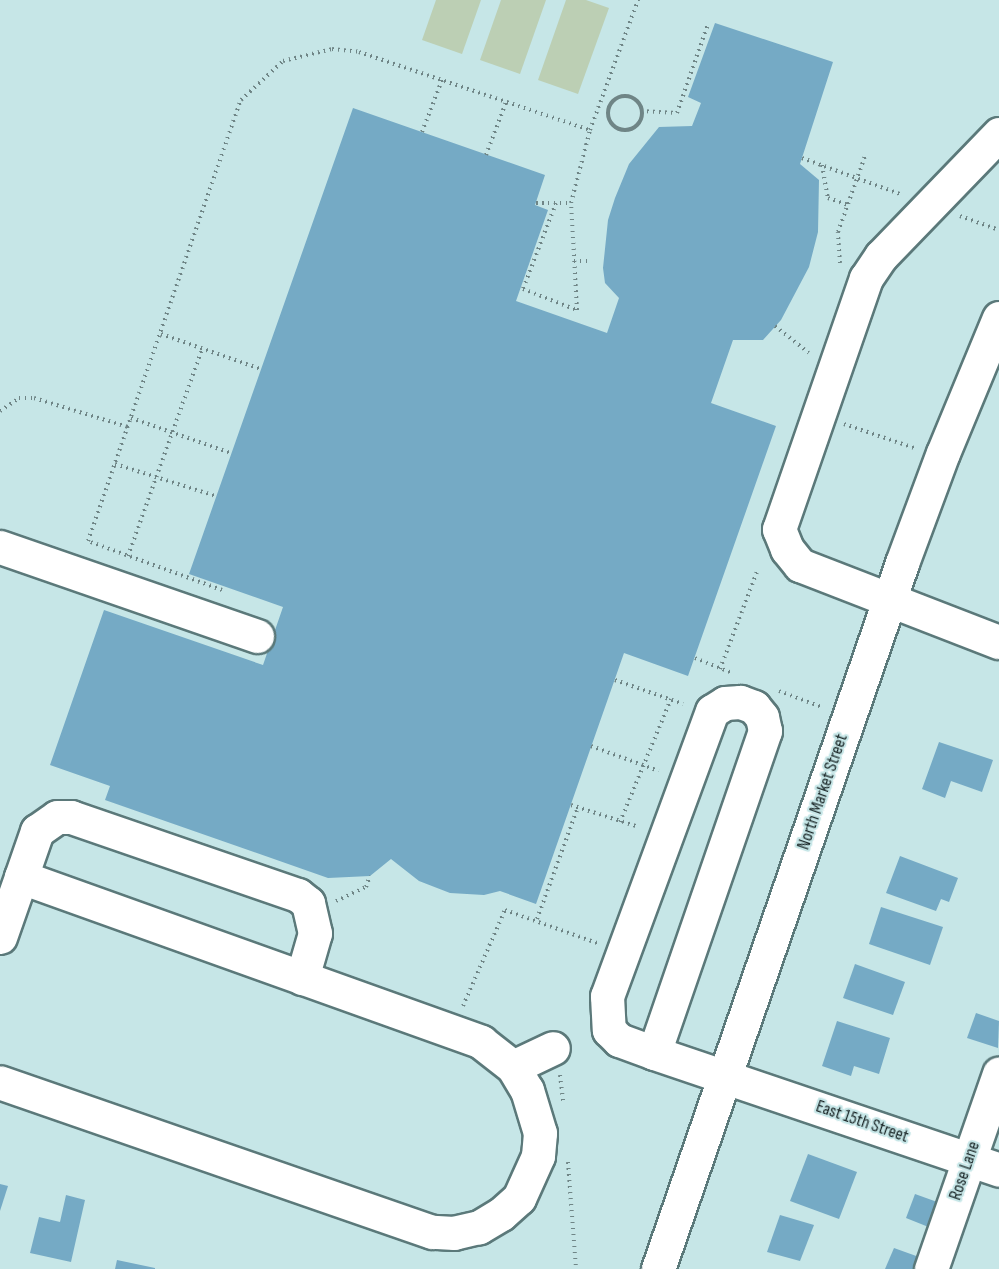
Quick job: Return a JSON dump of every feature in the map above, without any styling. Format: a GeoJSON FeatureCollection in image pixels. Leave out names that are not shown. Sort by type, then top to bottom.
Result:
{"type":"FeatureCollection","features":[{"type":"Feature","properties":{"kind":"main road"},"geometry":{"type":"LineString","coordinates":[[999,134],[881,256],[866,278],[779,529],[787,549],[800,565],[999,642]]}},
{"type":"Feature","properties":{"kind":"main road","name":"North Market Street"},"geometry":{"type":"LineString","coordinates":[[658,1269],[943,453],[999,318]]}},
{"type":"Feature","properties":{"kind":"main road"},"geometry":{"type":"LineString","coordinates":[[0,547],[257,636]]}},
{"type":"Feature","properties":{"kind":"main road","name":"East 15th Street"},"geometry":{"type":"LineString","coordinates":[[654,1053],[765,731],[762,717],[754,707],[740,702],[725,703],[712,711],[607,996],[598,1032],[654,1053],[984,1164]]}},
{"type":"Feature","properties":{"kind":"main road"},"geometry":{"type":"LineString","coordinates":[[0,937],[37,831],[57,817],[71,817],[298,895],[308,903],[315,933],[302,978]]}},
{"type":"Feature","properties":{"kind":"main road"},"geometry":{"type":"LineString","coordinates":[[0,1082],[432,1232],[454,1233],[479,1227],[501,1214],[519,1197],[531,1177],[540,1133],[536,1110],[513,1067],[481,1042],[21,877]]}},
{"type":"Feature","properties":{"kind":"main road"},"geometry":{"type":"LineString","coordinates":[[513,1067],[553,1048]]}},
{"type":"Feature","properties":{"kind":"main road","name":"Rose Lane"},"geometry":{"type":"LineString","coordinates":[[931,1269],[984,1164],[999,1074]]}},
{"type":"Feature","properties":{"kind":"path"},"geometry":{"type":"LineString","coordinates":[[556,203],[523,289],[577,310],[571,203],[590,130],[638,0]]}},
{"type":"Feature","properties":{"kind":"path"},"geometry":{"type":"LineString","coordinates":[[641,111],[677,113],[708,24]]}},
{"type":"Feature","properties":{"kind":"path"},"geometry":{"type":"LineString","coordinates":[[229,593],[88,541],[241,99],[259,80],[283,61],[332,49],[359,52],[590,130]]}},
{"type":"Feature","properties":{"kind":"path"},"geometry":{"type":"LineString","coordinates":[[422,132],[442,80]]}},
{"type":"Feature","properties":{"kind":"path"},"geometry":{"type":"LineString","coordinates":[[626,96],[636,100],[641,111],[639,122],[625,130],[611,123],[609,107],[615,99],[626,96]]}},
{"type":"Feature","properties":{"kind":"path"},"geometry":{"type":"LineString","coordinates":[[486,154],[506,102]]}},
{"type":"Feature","properties":{"kind":"path"},"geometry":{"type":"LineString","coordinates":[[600,102],[609,107]]}},
{"type":"Feature","properties":{"kind":"path"},"geometry":{"type":"LineString","coordinates":[[840,267],[838,232],[866,156]]}},
{"type":"Feature","properties":{"kind":"path"},"geometry":{"type":"LineString","coordinates":[[802,158],[902,195]]}},
{"type":"Feature","properties":{"kind":"path"},"geometry":{"type":"LineString","coordinates":[[822,165],[828,198],[848,205]]}},
{"type":"Feature","properties":{"kind":"path"},"geometry":{"type":"LineString","coordinates":[[536,203],[571,203]]}},
{"type":"Feature","properties":{"kind":"path"},"geometry":{"type":"LineString","coordinates":[[954,214],[999,230]]}},
{"type":"Feature","properties":{"kind":"path"},"geometry":{"type":"LineString","coordinates":[[574,261],[587,261]]}},
{"type":"Feature","properties":{"kind":"path"},"geometry":{"type":"LineString","coordinates":[[775,326],[814,357]]}},
{"type":"Feature","properties":{"kind":"path"},"geometry":{"type":"LineString","coordinates":[[160,334],[261,369]]}},
{"type":"Feature","properties":{"kind":"path"},"geometry":{"type":"LineString","coordinates":[[128,556],[173,434],[201,349]]}},
{"type":"Feature","properties":{"kind":"path"},"geometry":{"type":"LineString","coordinates":[[0,411],[19,398],[34,398],[128,427]]}},
{"type":"Feature","properties":{"kind":"path"},"geometry":{"type":"LineString","coordinates":[[131,418],[231,453]]}},
{"type":"Feature","properties":{"kind":"path"},"geometry":{"type":"LineString","coordinates":[[832,420],[925,451]]}},
{"type":"Feature","properties":{"kind":"path"},"geometry":{"type":"LineString","coordinates":[[115,464],[216,496]]}},
{"type":"Feature","properties":{"kind":"path"},"geometry":{"type":"LineString","coordinates":[[717,679],[758,569]]}},
{"type":"Feature","properties":{"kind":"path"},"geometry":{"type":"LineString","coordinates":[[615,680],[687,705]]}},
{"type":"Feature","properties":{"kind":"path"},"geometry":{"type":"LineString","coordinates":[[620,822],[671,699]]}},
{"type":"Feature","properties":{"kind":"path"},"geometry":{"type":"LineString","coordinates":[[591,746],[662,772]]}},
{"type":"Feature","properties":{"kind":"path"},"geometry":{"type":"LineString","coordinates":[[571,805],[652,830]]}},
{"type":"Feature","properties":{"kind":"path"},"geometry":{"type":"LineString","coordinates":[[537,920],[578,807]]}},
{"type":"Feature","properties":{"kind":"path"},"geometry":{"type":"LineString","coordinates":[[332,902],[366,887],[370,876]]}},
{"type":"Feature","properties":{"kind":"path"},"geometry":{"type":"LineString","coordinates":[[462,1009],[505,910],[609,948]]}},
{"type":"Feature","properties":{"kind":"green space"},"geometry":{"type":"Polygon","coordinates":[[[436,0],[481,0],[462,54],[422,40],[436,0]]]}},
{"type":"Feature","properties":{"kind":"green space"},"geometry":{"type":"Polygon","coordinates":[[[501,0],[546,0],[520,74],[480,60],[501,0]]]}},
{"type":"Feature","properties":{"kind":"green space"},"geometry":{"type":"Polygon","coordinates":[[[566,0],[586,0],[609,8],[578,94],[538,80],[566,0]]]}},
{"type":"Feature","properties":{"kind":"building"},"geometry":{"type":"Polygon","coordinates":[[[715,23],[833,62],[800,164],[819,180],[818,232],[809,267],[781,320],[763,340],[733,340],[711,403],[776,426],[688,676],[624,653],[536,904],[500,891],[484,895],[450,893],[419,881],[391,859],[370,876],[328,878],[105,800],[110,786],[50,765],[104,610],[263,665],[283,607],[189,574],[353,108],[545,175],[535,205],[548,210],[516,301],[607,333],[619,298],[605,283],[603,268],[608,220],[615,198],[629,164],[659,127],[692,126],[701,103],[688,97],[715,23]]]}},
{"type":"Feature","properties":{"kind":"building"},"geometry":{"type":"Polygon","coordinates":[[[939,742],[993,760],[982,792],[951,781],[945,798],[922,789],[939,742]]]}},
{"type":"Feature","properties":{"kind":"building"},"geometry":{"type":"Polygon","coordinates":[[[900,856],[958,878],[949,902],[941,899],[936,911],[886,893],[900,856]]]}},
{"type":"Feature","properties":{"kind":"building"},"geometry":{"type":"Polygon","coordinates":[[[881,907],[943,927],[930,965],[869,944],[881,907]]]}},
{"type":"Feature","properties":{"kind":"building"},"geometry":{"type":"Polygon","coordinates":[[[855,964],[905,982],[893,1015],[843,998],[855,964]]]}},
{"type":"Feature","properties":{"kind":"building"},"geometry":{"type":"Polygon","coordinates":[[[976,1013],[999,1021],[998,1048],[967,1038],[976,1013]]]}},
{"type":"Feature","properties":{"kind":"building"},"geometry":{"type":"Polygon","coordinates":[[[837,1021],[890,1038],[879,1074],[854,1066],[851,1076],[822,1066],[837,1021]]]}},
{"type":"Feature","properties":{"kind":"building"},"geometry":{"type":"Polygon","coordinates":[[[808,1154],[857,1172],[839,1219],[790,1201],[808,1154]]]}},
{"type":"Feature","properties":{"kind":"building"},"geometry":{"type":"Polygon","coordinates":[[[0,1184],[8,1186],[0,1211],[0,1184]]]}},
{"type":"Feature","properties":{"kind":"building"},"geometry":{"type":"Polygon","coordinates":[[[915,1194],[940,1203],[931,1228],[906,1218],[915,1194]]]}},
{"type":"Feature","properties":{"kind":"building"},"geometry":{"type":"Polygon","coordinates":[[[66,1195],[85,1200],[71,1262],[30,1253],[39,1217],[60,1222],[66,1195]]]}},
{"type":"Feature","properties":{"kind":"building"},"geometry":{"type":"Polygon","coordinates":[[[780,1215],[814,1225],[800,1261],[767,1252],[780,1215]]]}},
{"type":"Feature","properties":{"kind":"building"},"geometry":{"type":"Polygon","coordinates":[[[894,1248],[919,1257],[914,1269],[885,1269],[894,1248]]]}},
{"type":"Feature","properties":{"kind":"building"},"geometry":{"type":"Polygon","coordinates":[[[117,1260],[155,1268],[155,1269],[115,1269],[117,1260]]]}}]}
